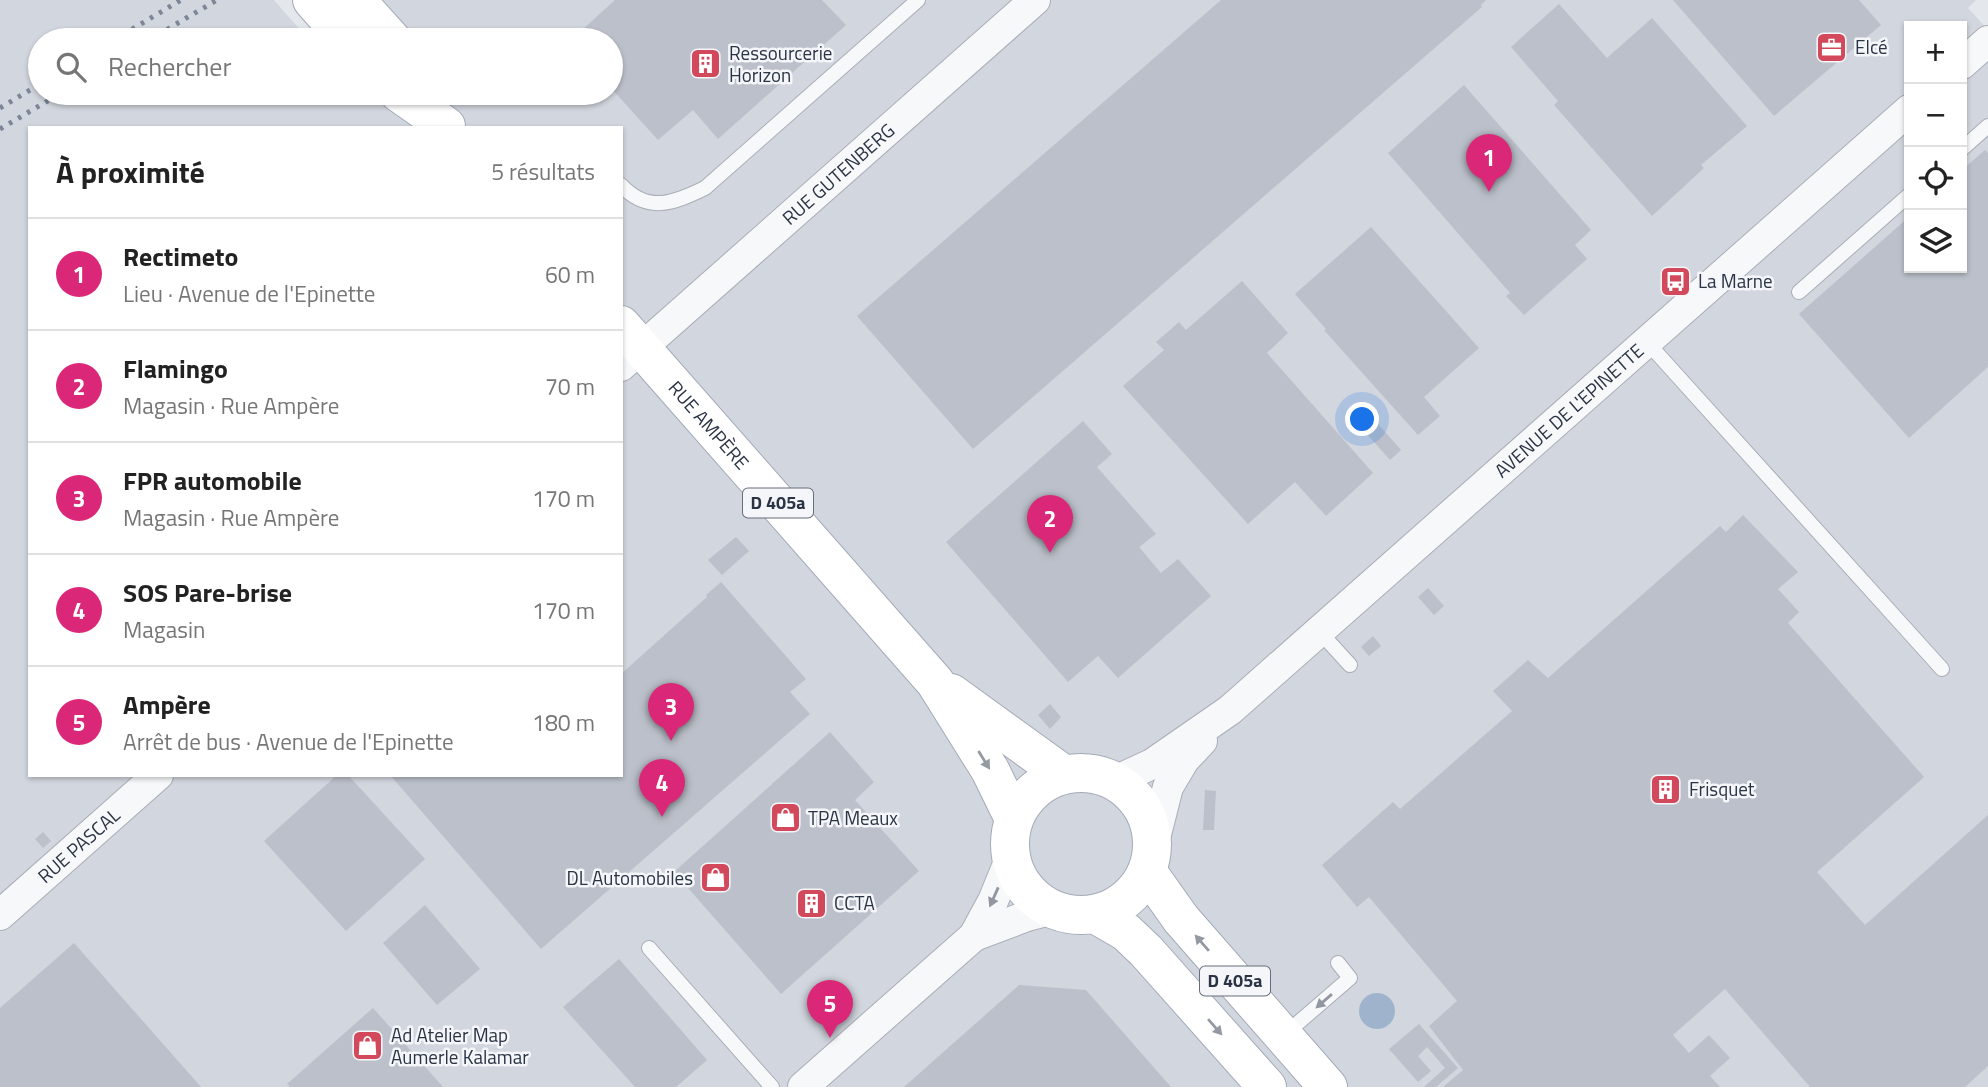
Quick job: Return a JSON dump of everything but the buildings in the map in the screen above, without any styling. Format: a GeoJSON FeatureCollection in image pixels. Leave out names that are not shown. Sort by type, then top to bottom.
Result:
{"type":"FeatureCollection","features":[{"type":"Feature","properties":{"kind":"main road"},"geometry":{"type":"LineString","coordinates":[[312,0],[336,28]]}},
{"type":"Feature","properties":{"kind":"main road"},"geometry":{"type":"LineString","coordinates":[[356,0],[381,28]]}},
{"type":"Feature","properties":{"kind":"main road"},"geometry":{"type":"LineString","coordinates":[[416,105],[446,126]]}},
{"type":"Feature","properties":{"kind":"main road"},"geometry":{"type":"LineString","coordinates":[[435,105],[446,126]]}},
{"type":"Feature","properties":{"kind":"main road","name":"RUE AMPÈRE"},"geometry":{"type":"LineString","coordinates":[[628,346],[935,682],[990,770],[1014,819]]}},
{"type":"Feature","properties":{"kind":"main road","name":"RUE AMPÈRE"},"geometry":{"type":"LineString","coordinates":[[935,682],[1063,774]]}},
{"type":"Feature","properties":{"kind":"main road"},"geometry":{"type":"LineString","coordinates":[[1081,772],[1115,780],[1131,792],[1143,808],[1150,826],[1150,859],[1135,891],[1117,905],[1095,914],[1076,915],[1041,903],[1016,875],[1011,856],[1010,838],[1014,819],[1025,799],[1042,784],[1063,774],[1081,772]]}},
{"type":"Feature","properties":{"kind":"main road","name":"D 405a"},"geometry":{"type":"LineString","coordinates":[[1150,859],[1181,919],[1328,1087]]}},
{"type":"Feature","properties":{"kind":"main road","name":"D 405a"},"geometry":{"type":"LineString","coordinates":[[1095,914],[1126,932],[1146,951],[1267,1087]]}},
{"type":"Feature","properties":{"kind":"street","name":"RUE GUTENBERG"},"geometry":{"type":"LineString","coordinates":[[628,346],[1035,0]]}},
{"type":"Feature","properties":{"kind":"street","name":"AVENUE DE L'EPINETTE"},"geometry":{"type":"LineString","coordinates":[[1150,859],[1168,787],[1184,760],[1230,710],[1904,114]]}},
{"type":"Feature","properties":{"kind":"street","name":"AVENUE DE L'EPINETTE"},"geometry":{"type":"LineString","coordinates":[[1115,780],[1152,764],[1230,710]]}},
{"type":"Feature","properties":{"kind":"street","name":"RUE PASCAL"},"geometry":{"type":"LineString","coordinates":[[0,915],[156,777]]}},
{"type":"Feature","properties":{"kind":"street"},"geometry":{"type":"LineString","coordinates":[[803,1087],[974,936],[993,901],[1011,856]]}},
{"type":"Feature","properties":{"kind":"street"},"geometry":{"type":"LineString","coordinates":[[974,936],[1054,909]]}},
{"type":"Feature","properties":{"kind":"lane"},"geometry":{"type":"LineString","coordinates":[[623,187],[648,203],[676,203],[705,188],[918,0]]}},
{"type":"Feature","properties":{"kind":"lane"},"geometry":{"type":"LineString","coordinates":[[1964,147],[1988,126]]}},
{"type":"Feature","properties":{"kind":"lane"},"geometry":{"type":"LineString","coordinates":[[1799,292],[1904,199]]}},
{"type":"Feature","properties":{"kind":"lane"},"geometry":{"type":"LineString","coordinates":[[1646,341],[1942,669]]}},
{"type":"Feature","properties":{"kind":"lane"},"geometry":{"type":"LineString","coordinates":[[1319,631],[1350,665]]}},
{"type":"Feature","properties":{"kind":"lane"},"geometry":{"type":"LineString","coordinates":[[649,948],[772,1087]]}},
{"type":"Feature","properties":{"kind":"lane"},"geometry":{"type":"LineString","coordinates":[[1283,1036],[1350,978],[1338,963]]}},
{"type":"Feature","properties":{"kind":"shaded area"},"geometry":{"type":"Polygon","coordinates":[[[0,0],[274,0],[298,28],[28,28],[28,105],[623,105],[623,28],[365,28],[378,0],[1976,0],[1968,8],[1988,30],[1988,1087],[0,1087],[0,0]]]}},
{"type":"Feature","properties":{"kind":"water"},"geometry":{"type":"Polygon","coordinates":[[[1377,993],[1390,998],[1395,1011],[1390,1024],[1377,1029],[1364,1024],[1359,1011],[1364,998],[1377,993]]]}},
{"type":"Feature","properties":{"kind":"railway"},"geometry":{"type":"LineString","coordinates":[[134,28],[181,0]]}},
{"type":"Feature","properties":{"kind":"railway"},"geometry":{"type":"LineString","coordinates":[[169,28],[217,0]]}},
{"type":"Feature","properties":{"kind":"railway"},"geometry":{"type":"LineString","coordinates":[[0,108],[28,91]]}},
{"type":"Feature","properties":{"kind":"railway"},"geometry":{"type":"LineString","coordinates":[[0,129],[41,105]]}},
{"type":"Feature","properties":{"kind":"place","name":"Elcé"},"geometry":{"type":"Point","coordinates":[1832,47]}},
{"type":"Feature","properties":{"kind":"place","name":"Ressourcerie Horizon"},"geometry":{"type":"Point","coordinates":[706,64]}},
{"type":"Feature","properties":{"kind":"place","name":"Rectimeto"},"geometry":{"type":"Point","coordinates":[1489,192]}},
{"type":"Feature","properties":{"kind":"place","name":"La Marne"},"geometry":{"type":"Point","coordinates":[1675,281]}},
{"type":"Feature","properties":{"kind":"place","name":"Flamingo"},"geometry":{"type":"Point","coordinates":[1050,553]}},
{"type":"Feature","properties":{"kind":"place","name":"FPR automobile"},"geometry":{"type":"Point","coordinates":[671,741]}},
{"type":"Feature","properties":{"kind":"place","name":"Frisquet"},"geometry":{"type":"Point","coordinates":[1666,789]}},
{"type":"Feature","properties":{"kind":"place","name":"SOS Pare-brise"},"geometry":{"type":"Point","coordinates":[662,817]}},
{"type":"Feature","properties":{"kind":"place","name":"TPA Meaux"},"geometry":{"type":"Point","coordinates":[785,818]}},
{"type":"Feature","properties":{"kind":"place","name":"DL Automobiles"},"geometry":{"type":"Point","coordinates":[716,878]}},
{"type":"Feature","properties":{"kind":"place","name":"CCTA"},"geometry":{"type":"Point","coordinates":[811,903]}},
{"type":"Feature","properties":{"kind":"place","name":"Ampère"},"geometry":{"type":"Point","coordinates":[830,1038]}},
{"type":"Feature","properties":{"kind":"place","name":"Ad Atelier Map Aumerle Kalamar"},"geometry":{"type":"Point","coordinates":[368,1046]}}]}
